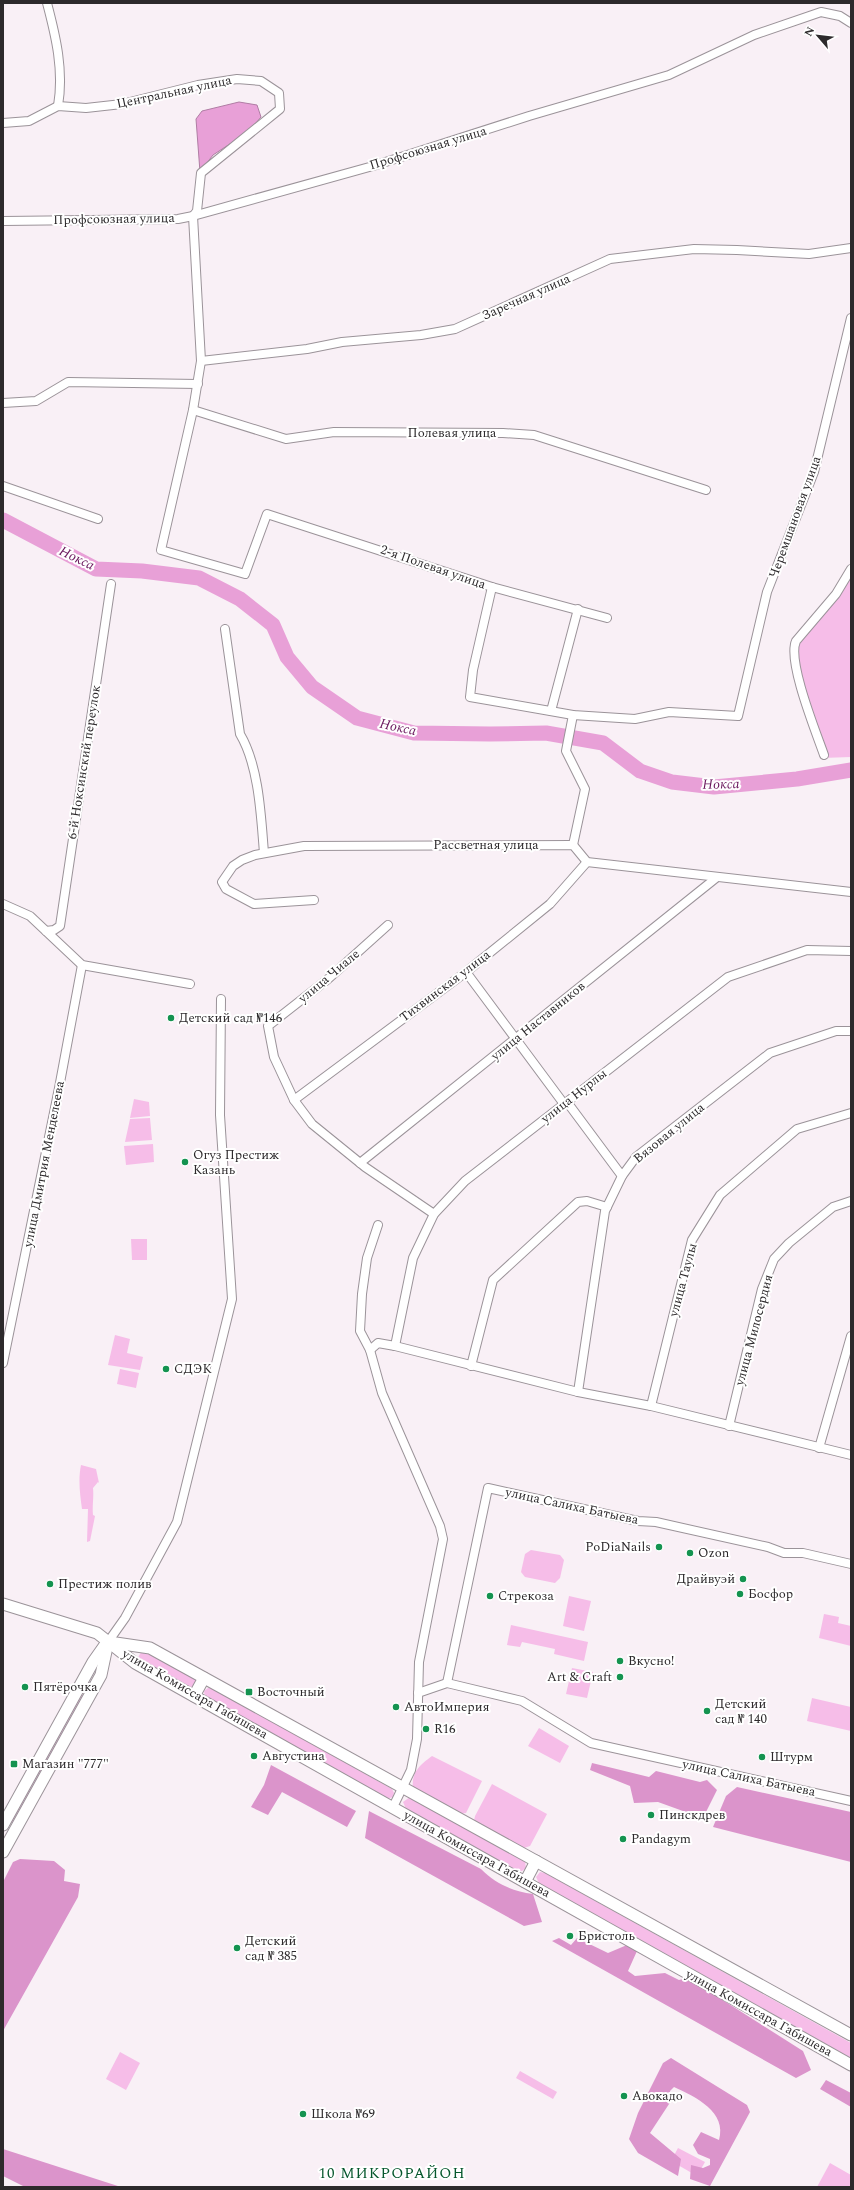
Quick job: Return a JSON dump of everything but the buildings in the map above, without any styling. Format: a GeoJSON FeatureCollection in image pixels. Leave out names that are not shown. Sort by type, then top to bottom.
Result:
{"type":"FeatureCollection","features":[{"type":"Feature","properties":{"kind":"street"},"geometry":{"type":"LineString","coordinates":[[3,123],[29,121],[58,106],[61,88],[56,37],[47,3]]}},
{"type":"Feature","properties":{"kind":"street","name":"Профсоюзная улица"},"geometry":{"type":"LineString","coordinates":[[3,221],[178,219],[193,216],[373,166],[529,116],[669,75],[754,35],[821,12],[840,16],[851,23]]}},
{"type":"Feature","properties":{"kind":"street","name":"Центральная улица"},"geometry":{"type":"LineString","coordinates":[[58,106],[86,108],[122,104],[198,85],[237,79],[261,81],[279,93],[280,109],[201,173],[197,211],[193,216]]}},
{"type":"Feature","properties":{"kind":"street"},"geometry":{"type":"LineString","coordinates":[[193,216],[201,362],[194,410]]}},
{"type":"Feature","properties":{"kind":"street","name":"Заречная улица"},"geometry":{"type":"LineString","coordinates":[[201,362],[308,349],[342,342],[421,335],[455,329],[610,259],[694,250],[737,250],[809,254],[851,248]]}},
{"type":"Feature","properties":{"kind":"street","name":"Черемшановая улица"},"geometry":{"type":"LineString","coordinates":[[738,716],[767,592],[814,472],[851,318]]}},
{"type":"Feature","properties":{"kind":"street"},"geometry":{"type":"LineString","coordinates":[[3,403],[36,401],[68,382],[198,384]]}},
{"type":"Feature","properties":{"kind":"street","name":"2-я Полевая улица"},"geometry":{"type":"LineString","coordinates":[[194,410],[161,550],[245,574],[267,514],[492,587],[473,670],[470,697],[573,714],[635,719],[669,712],[738,716]]}},
{"type":"Feature","properties":{"kind":"street","name":"Полевая улица"},"geometry":{"type":"LineString","coordinates":[[194,410],[286,439],[334,432],[534,435],[706,490]]}},
{"type":"Feature","properties":{"kind":"street"},"geometry":{"type":"LineString","coordinates":[[3,486],[98,519]]}},
{"type":"Feature","properties":{"kind":"street"},"geometry":{"type":"LineString","coordinates":[[824,755],[795,667],[792,648],[796,641],[836,594],[851,569]]}},
{"type":"Feature","properties":{"kind":"street","name":"6-й Ноксинский переулок"},"geometry":{"type":"LineString","coordinates":[[46,931],[54,930],[60,926],[111,584]]}},
{"type":"Feature","properties":{"kind":"street"},"geometry":{"type":"LineString","coordinates":[[492,587],[527,598],[578,609],[607,618]]}},
{"type":"Feature","properties":{"kind":"street"},"geometry":{"type":"LineString","coordinates":[[551,711],[578,609]]}},
{"type":"Feature","properties":{"kind":"street"},"geometry":{"type":"LineString","coordinates":[[225,629],[240,734],[248,747],[260,807],[264,853]]}},
{"type":"Feature","properties":{"kind":"street"},"geometry":{"type":"LineString","coordinates":[[573,714],[566,752],[585,789],[573,844],[587,862],[716,878],[851,892]]}},
{"type":"Feature","properties":{"kind":"street","name":"Рассветная улица"},"geometry":{"type":"LineString","coordinates":[[314,900],[254,904],[226,889],[222,882],[233,866],[242,860],[264,853],[304,846],[573,844]]}},
{"type":"Feature","properties":{"kind":"street","name":"Тихвинская улица"},"geometry":{"type":"LineString","coordinates":[[294,1100],[466,972],[550,904],[587,862]]}},
{"type":"Feature","properties":{"kind":"street","name":"улица Наставников"},"geometry":{"type":"LineString","coordinates":[[360,1163],[716,878]]}},
{"type":"Feature","properties":{"kind":"street"},"geometry":{"type":"LineString","coordinates":[[3,904],[30,916],[82,965],[190,984]]}},
{"type":"Feature","properties":{"kind":"street","name":"улица Чиале"},"geometry":{"type":"LineString","coordinates":[[294,1100],[274,1057],[268,1026],[328,979],[388,925]]}},
{"type":"Feature","properties":{"kind":"street","name":"улица Нурлы"},"geometry":{"type":"LineString","coordinates":[[395,1346],[413,1258],[434,1214],[465,1181],[728,977],[807,950],[851,951]]}},
{"type":"Feature","properties":{"kind":"street","name":"улица Дмитрия Менделеева"},"geometry":{"type":"LineString","coordinates":[[3,1363],[59,1088],[82,965]]}},
{"type":"Feature","properties":{"kind":"street"},"geometry":{"type":"LineString","coordinates":[[466,972],[515,1039],[622,1176]]}},
{"type":"Feature","properties":{"kind":"street"},"geometry":{"type":"LineString","coordinates":[[15,1830],[3,1825],[93,1662],[125,1618],[177,1522],[232,1299],[220,1121],[221,999]]}},
{"type":"Feature","properties":{"kind":"street","name":"Вязовая улица"},"geometry":{"type":"LineString","coordinates":[[578,1392],[607,1207],[622,1176],[636,1157],[770,1053],[836,1031],[851,1031]]}},
{"type":"Feature","properties":{"kind":"street"},"geometry":{"type":"LineString","coordinates":[[294,1100],[312,1124],[360,1163],[434,1214]]}},
{"type":"Feature","properties":{"kind":"street","name":"улица Таулы"},"geometry":{"type":"LineString","coordinates":[[651,1406],[692,1240],[720,1195],[797,1129],[851,1113]]}},
{"type":"Feature","properties":{"kind":"street"},"geometry":{"type":"LineString","coordinates":[[471,1366],[493,1280],[578,1202],[587,1201],[607,1207]]}},
{"type":"Feature","properties":{"kind":"street","name":"улица Милосердия"},"geometry":{"type":"LineString","coordinates":[[729,1426],[762,1289],[774,1259],[789,1242],[834,1207],[851,1201]]}},
{"type":"Feature","properties":{"kind":"street"},"geometry":{"type":"LineString","coordinates":[[378,1225],[367,1258],[362,1294],[360,1331],[370,1350],[382,1393],[404,1439],[442,1532],[443,1539],[419,1662],[417,1739],[411,1770],[393,1807]]}},
{"type":"Feature","properties":{"kind":"street"},"geometry":{"type":"LineString","coordinates":[[819,1448],[851,1336]]}},
{"type":"Feature","properties":{"kind":"street"},"geometry":{"type":"LineString","coordinates":[[370,1350],[378,1343],[395,1346],[578,1392],[651,1406],[851,1455]]}},
{"type":"Feature","properties":{"kind":"street","name":"улица Салиха Батыева"},"geometry":{"type":"LineString","coordinates":[[851,1564],[803,1553],[784,1552],[768,1547],[656,1522],[638,1521],[488,1488],[447,1683],[522,1701],[591,1743],[851,1801]]}},
{"type":"Feature","properties":{"kind":"street"},"geometry":{"type":"LineString","coordinates":[[3,1604],[97,1633],[108,1642]]}},
{"type":"Feature","properties":{"kind":"street"},"geometry":{"type":"LineString","coordinates":[[3,1852],[102,1675],[108,1642]]}},
{"type":"Feature","properties":{"kind":"street","name":"улица Комиссара Габишева"},"geometry":{"type":"LineString","coordinates":[[108,1642],[150,1648],[851,2035]]}},
{"type":"Feature","properties":{"kind":"street","name":"улица Комиссара Габишева"},"geometry":{"type":"LineString","coordinates":[[108,1642],[135,1663],[851,2065]]}},
{"type":"Feature","properties":{"kind":"street"},"geometry":{"type":"LineString","coordinates":[[194,1696],[204,1678]]}},
{"type":"Feature","properties":{"kind":"street"},"geometry":{"type":"LineString","coordinates":[[418,1693],[447,1683]]}},
{"type":"Feature","properties":{"kind":"street"},"geometry":{"type":"LineString","coordinates":[[525,1882],[536,1861]]}},
{"type":"Feature","properties":{"kind":"shaded area"},"geometry":{"type":"Polygon","coordinates":[[[239,102],[257,105],[261,117],[248,132],[213,155],[200,172],[196,119],[202,111],[239,102]]]}},
{"type":"Feature","properties":{"kind":"shaded area"},"geometry":{"type":"Polygon","coordinates":[[[851,563],[851,757],[822,758],[792,662],[793,641],[832,595],[851,563]]]}},
{"type":"Feature","properties":{"kind":"shaded area"},"geometry":{"type":"Polygon","coordinates":[[[134,1099],[149,1102],[150,1116],[130,1118],[134,1099]]]}},
{"type":"Feature","properties":{"kind":"shaded area"},"geometry":{"type":"Polygon","coordinates":[[[150,1118],[152,1140],[125,1142],[130,1119],[150,1118]]]}},
{"type":"Feature","properties":{"kind":"shaded area"},"geometry":{"type":"Polygon","coordinates":[[[153,1144],[154,1162],[126,1165],[124,1146],[153,1144]]]}},
{"type":"Feature","properties":{"kind":"shaded area"},"geometry":{"type":"Polygon","coordinates":[[[131,1239],[147,1239],[147,1260],[132,1260],[131,1239]]]}},
{"type":"Feature","properties":{"kind":"shaded area"},"geometry":{"type":"Polygon","coordinates":[[[115,1335],[130,1339],[127,1353],[143,1357],[140,1370],[108,1365],[115,1335]]]}},
{"type":"Feature","properties":{"kind":"shaded area"},"geometry":{"type":"Polygon","coordinates":[[[120,1369],[139,1373],[136,1388],[117,1384],[120,1369]]]}},
{"type":"Feature","properties":{"kind":"shaded area"},"geometry":{"type":"Polygon","coordinates":[[[81,1465],[96,1469],[99,1483],[98,1482],[93,1488],[93,1515],[95,1516],[90,1541],[87,1542],[88,1509],[82,1509],[79,1482],[81,1465]]]}},
{"type":"Feature","properties":{"kind":"shaded area"},"geometry":{"type":"Polygon","coordinates":[[[531,1550],[560,1555],[564,1560],[560,1578],[555,1583],[525,1577],[521,1572],[525,1554],[531,1550]]]}},
{"type":"Feature","properties":{"kind":"shaded area"},"geometry":{"type":"Polygon","coordinates":[[[569,1596],[591,1601],[584,1631],[563,1626],[569,1596]]]}},
{"type":"Feature","properties":{"kind":"shaded area"},"geometry":{"type":"Polygon","coordinates":[[[824,1614],[839,1617],[838,1623],[851,1626],[851,1646],[819,1638],[824,1614]]]}},
{"type":"Feature","properties":{"kind":"shaded area"},"geometry":{"type":"Polygon","coordinates":[[[511,1625],[588,1642],[584,1661],[554,1654],[555,1649],[522,1642],[520,1647],[507,1645],[511,1625]]]}},
{"type":"Feature","properties":{"kind":"shaded area"},"geometry":{"type":"Polygon","coordinates":[[[143,1649],[198,1680],[193,1689],[137,1659],[143,1649]]]}},
{"type":"Feature","properties":{"kind":"shaded area"},"geometry":{"type":"Polygon","coordinates":[[[572,1668],[593,1672],[587,1698],[566,1694],[572,1668]]]}},
{"type":"Feature","properties":{"kind":"shaded area"},"geometry":{"type":"Polygon","coordinates":[[[208,1688],[212,1688],[392,1789],[394,1793],[393,1797],[387,1799],[205,1697],[204,1691],[208,1688]]]}},
{"type":"Feature","properties":{"kind":"shaded area"},"geometry":{"type":"Polygon","coordinates":[[[81,1694],[86,1697],[16,1825],[10,1822],[81,1694]]]}},
{"type":"Feature","properties":{"kind":"shaded area"},"geometry":{"type":"Polygon","coordinates":[[[812,1698],[851,1707],[851,1731],[807,1721],[812,1698]]]}},
{"type":"Feature","properties":{"kind":"shaded area"},"geometry":{"type":"Polygon","coordinates":[[[539,1728],[569,1746],[560,1763],[528,1746],[539,1728]]]}},
{"type":"Feature","properties":{"kind":"shaded area"},"geometry":{"type":"Polygon","coordinates":[[[432,1756],[482,1781],[466,1813],[458,1814],[413,1788],[413,1778],[417,1769],[432,1756]]]}},
{"type":"Feature","properties":{"kind":"shaded area"},"geometry":{"type":"Polygon","coordinates":[[[592,1763],[649,1777],[656,1771],[700,1782],[707,1780],[717,1790],[705,1814],[694,1815],[658,1802],[634,1803],[630,1786],[590,1770],[592,1763]]]}},
{"type":"Feature","properties":{"kind":"shaded area"},"geometry":{"type":"Polygon","coordinates":[[[271,1765],[356,1811],[347,1827],[282,1792],[268,1815],[251,1807],[264,1785],[271,1765]]]}},
{"type":"Feature","properties":{"kind":"shaded area"},"geometry":{"type":"Polygon","coordinates":[[[492,1784],[547,1814],[530,1846],[524,1848],[474,1821],[475,1816],[492,1784]]]}},
{"type":"Feature","properties":{"kind":"shaded area"},"geometry":{"type":"Polygon","coordinates":[[[737,1787],[851,1812],[851,1862],[713,1827],[726,1796],[737,1787]]]}},
{"type":"Feature","properties":{"kind":"shaded area"},"geometry":{"type":"Polygon","coordinates":[[[410,1797],[525,1861],[526,1868],[522,1871],[517,1871],[406,1809],[403,1802],[410,1797]]]}},
{"type":"Feature","properties":{"kind":"shaded area"},"geometry":{"type":"Polygon","coordinates":[[[369,1811],[481,1869],[499,1883],[518,1891],[533,1894],[542,1922],[524,1926],[365,1838],[369,1811]]]}},
{"type":"Feature","properties":{"kind":"shaded area"},"geometry":{"type":"Polygon","coordinates":[[[20,1859],[54,1861],[65,1870],[64,1881],[80,1884],[78,1897],[3,2031],[3,1882],[13,1862],[20,1859]]]}},
{"type":"Feature","properties":{"kind":"shaded area"},"geometry":{"type":"Polygon","coordinates":[[[540,1872],[545,1873],[851,2043],[851,2058],[539,1883],[536,1877],[540,1872]]]}},
{"type":"Feature","properties":{"kind":"shaded area"},"geometry":{"type":"Polygon","coordinates":[[[559,1938],[571,1945],[577,1938],[608,1953],[627,1945],[637,1951],[628,1971],[635,1976],[665,1973],[679,1980],[688,1978],[803,2051],[811,2070],[796,2078],[552,1941],[559,1938]]]}},
{"type":"Feature","properties":{"kind":"shaded area"},"geometry":{"type":"Polygon","coordinates":[[[120,2052],[140,2063],[126,2090],[106,2079],[120,2052]]]}},
{"type":"Feature","properties":{"kind":"shaded area"},"geometry":{"type":"Polygon","coordinates":[[[671,2058],[747,2105],[750,2112],[710,2186],[690,2179],[691,2165],[703,2168],[710,2165],[710,2159],[698,2154],[693,2145],[701,2132],[719,2140],[720,2130],[718,2121],[708,2107],[700,2101],[674,2087],[670,2091],[671,2101],[650,2133],[681,2159],[678,2176],[638,2153],[629,2139],[638,2113],[663,2063],[671,2058]]]}},
{"type":"Feature","properties":{"kind":"shaded area"},"geometry":{"type":"Polygon","coordinates":[[[520,2071],[557,2092],[553,2099],[516,2078],[520,2071]]]}},
{"type":"Feature","properties":{"kind":"shaded area"},"geometry":{"type":"Polygon","coordinates":[[[826,2080],[851,2093],[851,2107],[820,2089],[826,2080]]]}},
{"type":"Feature","properties":{"kind":"shaded area"},"geometry":{"type":"Polygon","coordinates":[[[678,2148],[705,2162],[697,2176],[671,2161],[678,2148]]]}},
{"type":"Feature","properties":{"kind":"shaded area"},"geometry":{"type":"Polygon","coordinates":[[[3,2149],[121,2187],[25,2187],[3,2176],[3,2149]]]}},
{"type":"Feature","properties":{"kind":"shaded area"},"geometry":{"type":"Polygon","coordinates":[[[830,2163],[851,2175],[851,2187],[817,2187],[830,2163]]]}},
{"type":"Feature","properties":{"kind":"waterway","name":"Нокса"},"geometry":{"type":"LineString","coordinates":[[3,520],[96,569],[142,571],[199,578],[240,599],[273,625],[287,657],[312,687],[357,718],[414,733],[546,733],[603,743],[640,771],[672,782],[714,787],[797,779],[851,770]]}},
{"type":"Feature","properties":{"kind":"place","name":"Детский сад №146"},"geometry":{"type":"Point","coordinates":[171,1018]}},
{"type":"Feature","properties":{"kind":"place","name":"Огуз Престиж Казань"},"geometry":{"type":"Point","coordinates":[185,1162]}},
{"type":"Feature","properties":{"kind":"place","name":"СДЭК"},"geometry":{"type":"Point","coordinates":[166,1369]}},
{"type":"Feature","properties":{"kind":"place","name":"PoDiaNails"},"geometry":{"type":"Point","coordinates":[659,1547]}},
{"type":"Feature","properties":{"kind":"place","name":"Ozon"},"geometry":{"type":"Point","coordinates":[690,1553]}},
{"type":"Feature","properties":{"kind":"place","name":"Драйвуэй"},"geometry":{"type":"Point","coordinates":[743,1579]}},
{"type":"Feature","properties":{"kind":"place","name":"Престиж полив"},"geometry":{"type":"Point","coordinates":[50,1584]}},
{"type":"Feature","properties":{"kind":"place","name":"Босфор"},"geometry":{"type":"Point","coordinates":[740,1594]}},
{"type":"Feature","properties":{"kind":"place","name":"Стрекоза"},"geometry":{"type":"Point","coordinates":[490,1596]}},
{"type":"Feature","properties":{"kind":"place","name":"Вкусно!"},"geometry":{"type":"Point","coordinates":[620,1661]}},
{"type":"Feature","properties":{"kind":"place","name":"Art & Craft"},"geometry":{"type":"Point","coordinates":[620,1677]}},
{"type":"Feature","properties":{"kind":"place","name":"Пятёрочка"},"geometry":{"type":"Point","coordinates":[25,1687]}},
{"type":"Feature","properties":{"kind":"place","name":"Восточный"},"geometry":{"type":"Point","coordinates":[249,1692]}},
{"type":"Feature","properties":{"kind":"place","name":"АвтоИмперия"},"geometry":{"type":"Point","coordinates":[396,1707]}},
{"type":"Feature","properties":{"kind":"place","name":"Детский сад № 140"},"geometry":{"type":"Point","coordinates":[707,1711]}},
{"type":"Feature","properties":{"kind":"place","name":"R16"},"geometry":{"type":"Point","coordinates":[426,1729]}},
{"type":"Feature","properties":{"kind":"place","name":"Августина"},"geometry":{"type":"Point","coordinates":[254,1756]}},
{"type":"Feature","properties":{"kind":"place","name":"Штурм"},"geometry":{"type":"Point","coordinates":[762,1757]}},
{"type":"Feature","properties":{"kind":"place","name":"Магазин \"777\""},"geometry":{"type":"Point","coordinates":[14,1764]}},
{"type":"Feature","properties":{"kind":"place","name":"Пинскдрев"},"geometry":{"type":"Point","coordinates":[651,1815]}},
{"type":"Feature","properties":{"kind":"place","name":"Pandagym"},"geometry":{"type":"Point","coordinates":[623,1839]}},
{"type":"Feature","properties":{"kind":"place","name":"Бристоль"},"geometry":{"type":"Point","coordinates":[570,1936]}},
{"type":"Feature","properties":{"kind":"place","name":"Детский сад № 385"},"geometry":{"type":"Point","coordinates":[237,1948]}},
{"type":"Feature","properties":{"kind":"place","name":"Авокадо"},"geometry":{"type":"Point","coordinates":[624,2096]}},
{"type":"Feature","properties":{"kind":"place","name":"Школа №69"},"geometry":{"type":"Point","coordinates":[303,2114]}},
{"type":"Feature","properties":{"kind":"district","name":"10 МИКРОРАЙОН"},"geometry":{"type":"Point","coordinates":[392,2173]}}]}
